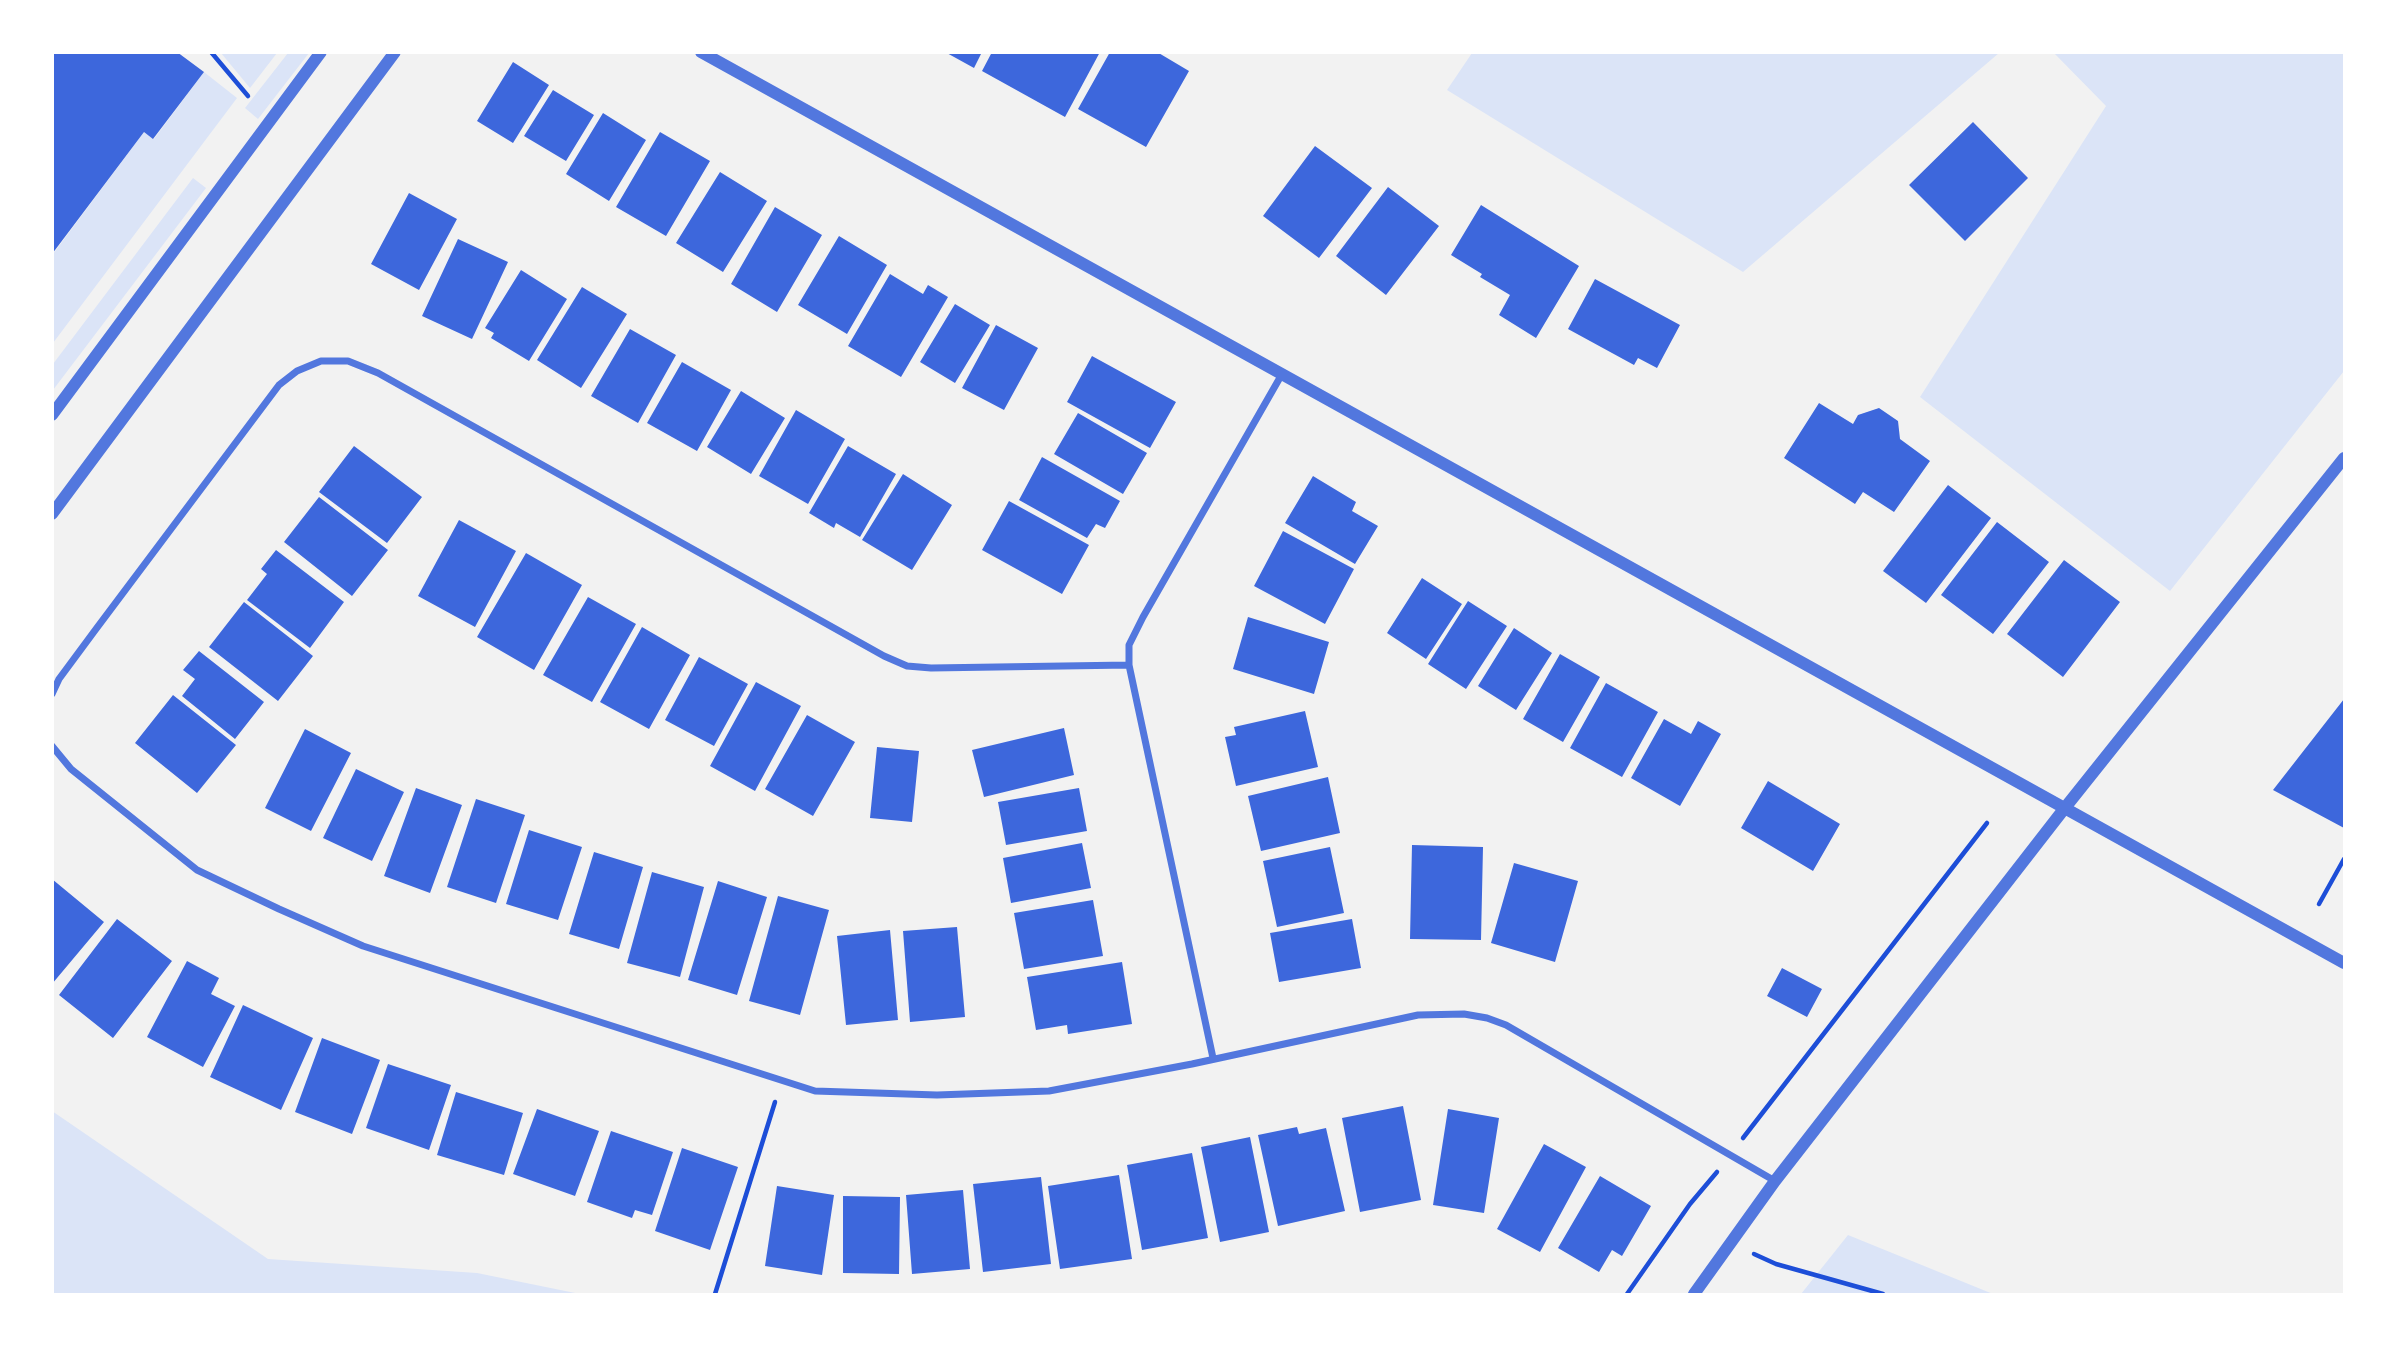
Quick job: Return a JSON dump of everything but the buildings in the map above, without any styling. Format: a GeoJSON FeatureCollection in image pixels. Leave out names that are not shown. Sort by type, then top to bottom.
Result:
{"type":"FeatureCollection","features":[{"type":"Feature","properties":{"kind":"street"},"geometry":{"type":"LineString","coordinates":[[52,415],[321,52]]}},
{"type":"Feature","properties":{"kind":"street"},"geometry":{"type":"LineString","coordinates":[[52,514],[396,52]]}},
{"type":"Feature","properties":{"kind":"street"},"geometry":{"type":"LineString","coordinates":[[701,52],[2344,963]]}},
{"type":"Feature","properties":{"kind":"street"},"geometry":{"type":"LineString","coordinates":[[52,694],[59,679],[279,385],[297,371],[321,361],[348,361],[378,373],[884,656],[907,666],[931,668],[1129,665]]}},
{"type":"Feature","properties":{"kind":"street"},"geometry":{"type":"LineString","coordinates":[[1213,1058],[1129,665],[1129,645],[1283,373]]}},
{"type":"Feature","properties":{"kind":"street"},"geometry":{"type":"LineString","coordinates":[[1694,1294],[1775,1181],[2064,809],[2344,458]]}},
{"type":"Feature","properties":{"kind":"street"},"geometry":{"type":"LineString","coordinates":[[52,746],[71,769],[197,870],[279,909],[363,946],[815,1091],[937,1095],[1049,1091],[1418,1015],[1441,1013],[1487,1018],[1506,1026],[1775,1181]]}},
{"type":"Feature","properties":{"kind":"path"},"geometry":{"type":"LineString","coordinates":[[211,52],[248,96]]}},
{"type":"Feature","properties":{"kind":"path"},"geometry":{"type":"LineString","coordinates":[[1627,1294],[1690,1204],[1987,823]]}},
{"type":"Feature","properties":{"kind":"path"},"geometry":{"type":"LineString","coordinates":[[2319,904],[2344,859]]}},
{"type":"Feature","properties":{"kind":"path"},"geometry":{"type":"LineString","coordinates":[[715,1294],[783,1081]]}},
{"type":"Feature","properties":{"kind":"path"},"geometry":{"type":"LineString","coordinates":[[1731,1242],[1776,1264],[1883,1294]]}},
{"type":"Feature","properties":{"kind":"shaded area"},"geometry":{"type":"Polygon","coordinates":[[[221,53],[277,53],[250,88],[221,53]]]}},
{"type":"Feature","properties":{"kind":"shaded area"},"geometry":{"type":"Polygon","coordinates":[[[288,53],[309,53],[258,119],[245,108],[288,53]]]}},
{"type":"Feature","properties":{"kind":"shaded area"},"geometry":{"type":"Polygon","coordinates":[[[1472,53],[1999,53],[1743,272],[1447,90],[1472,53]]]}},
{"type":"Feature","properties":{"kind":"shaded area"},"geometry":{"type":"Polygon","coordinates":[[[2054,53],[2344,53],[2344,371],[2170,591],[1920,397],[2106,106],[2054,53]]]}},
{"type":"Feature","properties":{"kind":"shaded area"},"geometry":{"type":"Polygon","coordinates":[[[204,72],[237,98],[53,343],[53,254],[144,132],[154,139],[204,72]]]}},
{"type":"Feature","properties":{"kind":"shaded area"},"geometry":{"type":"Polygon","coordinates":[[[193,178],[206,188],[53,390],[53,364],[193,178]]]}},
{"type":"Feature","properties":{"kind":"shaded area"},"geometry":{"type":"Polygon","coordinates":[[[52,1111],[268,1259],[477,1273],[580,1294],[53,1294],[52,1111]]]}},
{"type":"Feature","properties":{"kind":"shaded area"},"geometry":{"type":"Polygon","coordinates":[[[1848,1235],[1993,1294],[1801,1294],[1848,1235]]]}}]}
